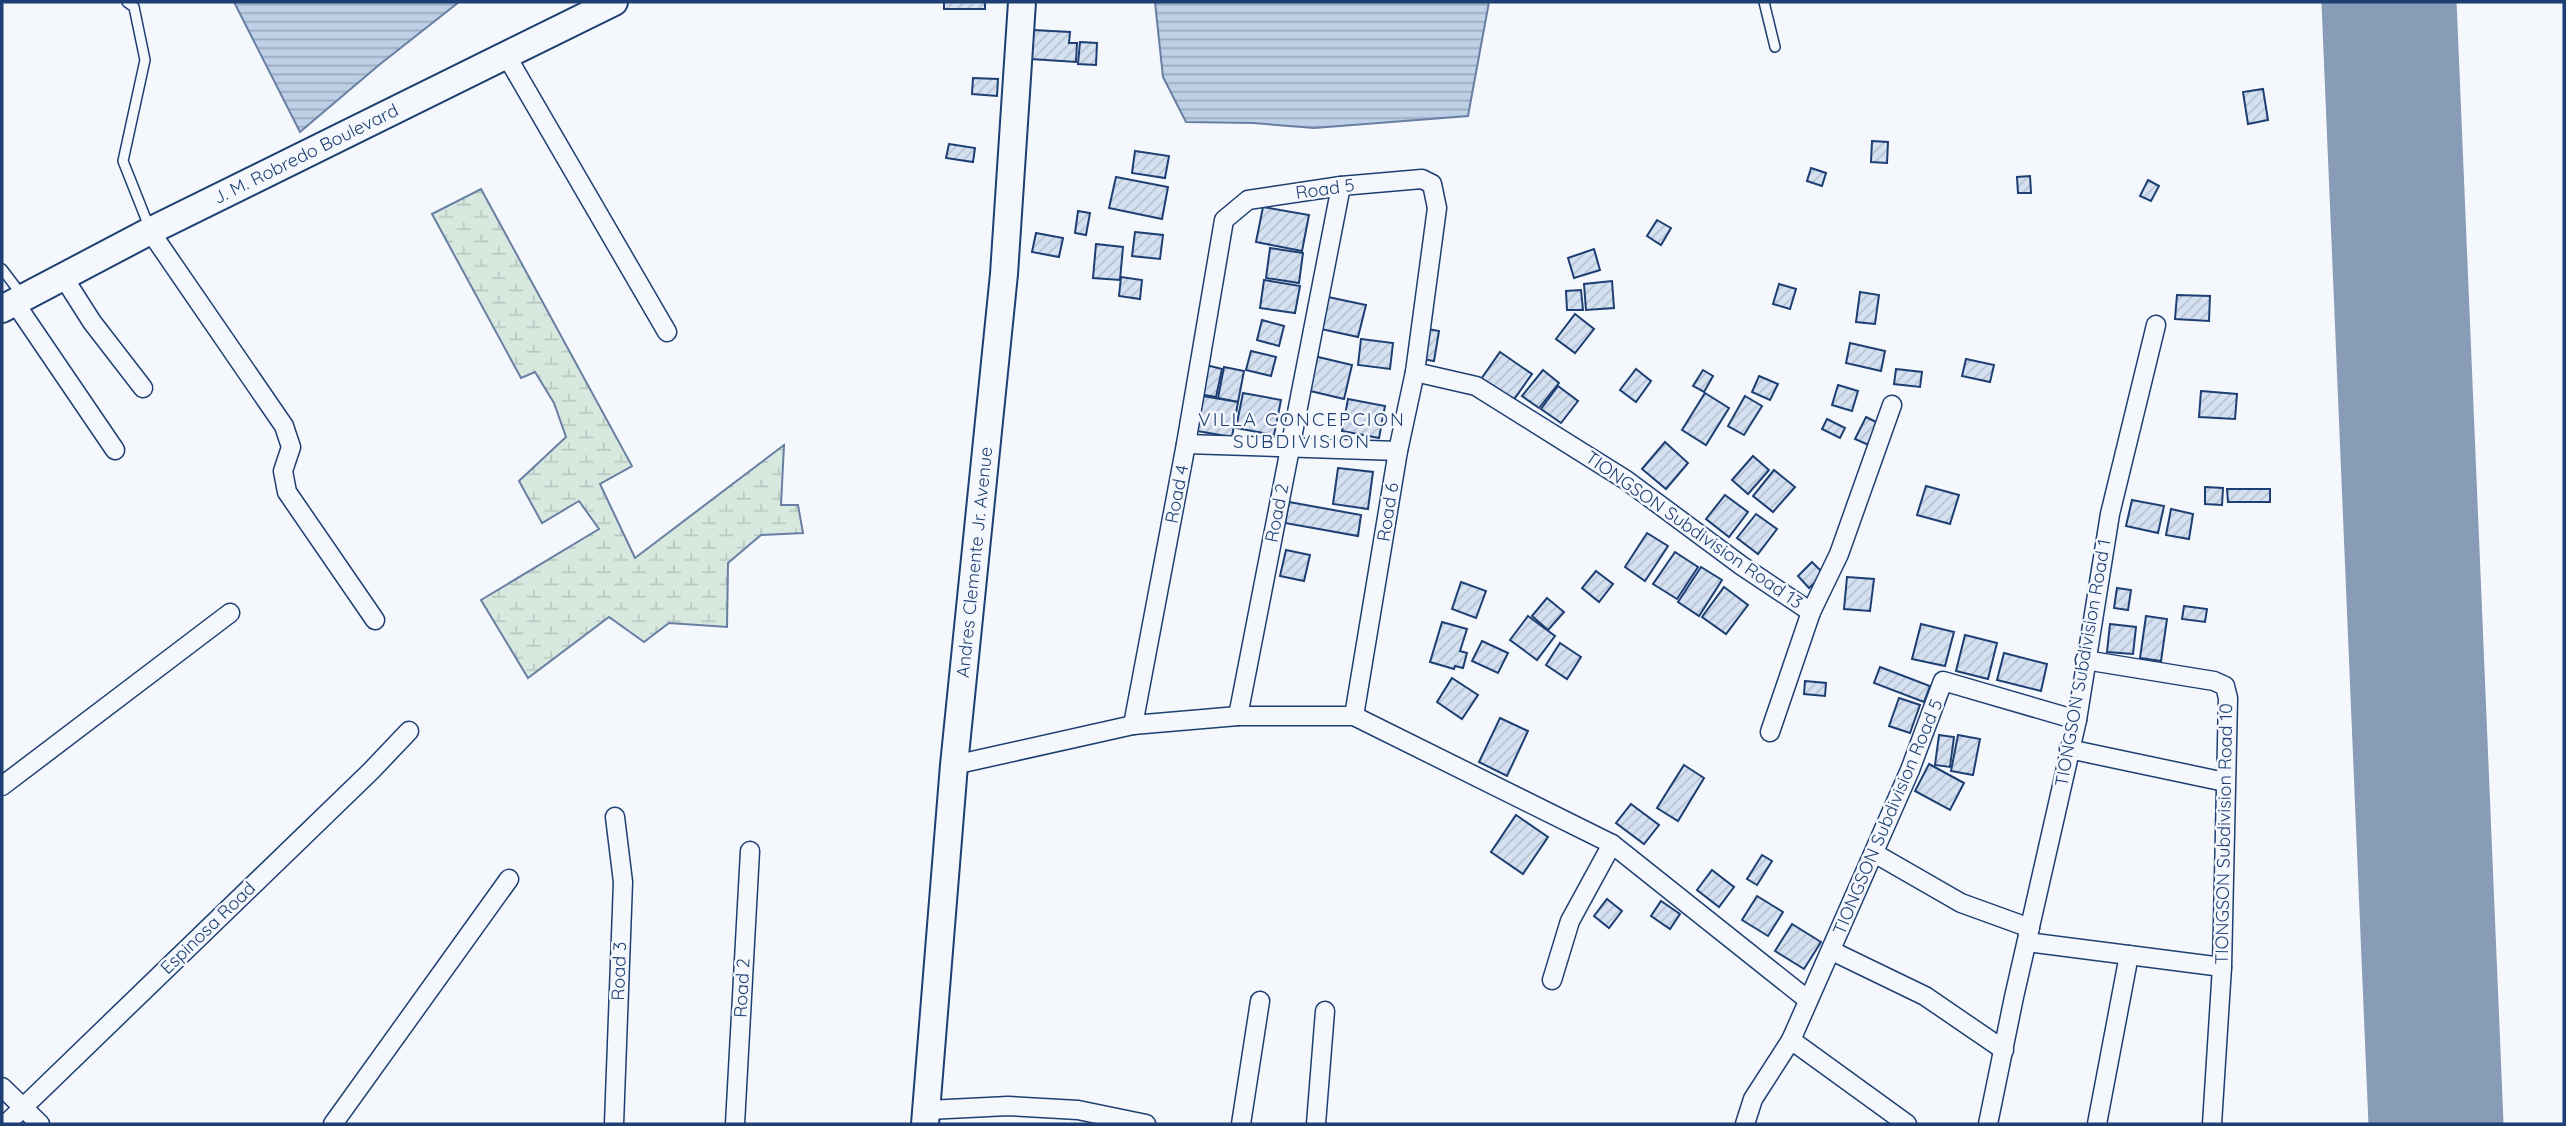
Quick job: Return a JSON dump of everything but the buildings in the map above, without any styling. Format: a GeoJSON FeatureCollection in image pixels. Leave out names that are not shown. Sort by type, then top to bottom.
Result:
{"type":"FeatureCollection","features":[{"type":"Feature","properties":{"kind":"main road","name":"J. M. Robredo Boulevard"},"geometry":{"type":"LineString","coordinates":[[14,304],[150,231],[614,2]]}},
{"type":"Feature","properties":{"kind":"main road","name":"Andres Clemente Jr. Avenue"},"geometry":{"type":"LineString","coordinates":[[926,1117],[954,765],[1004,274],[1022,2]]}},
{"type":"Feature","properties":{"kind":"street"},"geometry":{"type":"LineString","coordinates":[[506,55],[667,332]]}},
{"type":"Feature","properties":{"kind":"street","name":"Road 5"},"geometry":{"type":"LineString","coordinates":[[1224,220],[1248,200],[1341,186],[1422,179],[1432,184]]}},
{"type":"Feature","properties":{"kind":"street","name":"Road 6"},"geometry":{"type":"LineString","coordinates":[[1354,716],[1398,452],[1415,372],[1437,208],[1432,184]]}},
{"type":"Feature","properties":{"kind":"street","name":"Road 2"},"geometry":{"type":"LineString","coordinates":[[1238,716],[1341,186]]}},
{"type":"Feature","properties":{"kind":"street","name":"Road 4"},"geometry":{"type":"LineString","coordinates":[[1133,725],[1186,444],[1224,220]]}},
{"type":"Feature","properties":{"kind":"street"},"geometry":{"type":"LineString","coordinates":[[150,231],[284,426],[290,447],[283,471],[287,492],[375,620]]}},
{"type":"Feature","properties":{"kind":"street"},"geometry":{"type":"LineString","coordinates":[[64,278],[92,322],[142,388]]}},
{"type":"Feature","properties":{"kind":"street"},"geometry":{"type":"LineString","coordinates":[[14,304],[114,450]]}},
{"type":"Feature","properties":{"kind":"street","name":"TIONGSON Subdivision Road 1"},"geometry":{"type":"LineString","coordinates":[[1988,1124],[2077,720],[2110,514],[2156,325]]}},
{"type":"Feature","properties":{"kind":"street","name":"TIONGSON Subdivision Road 13"},"geometry":{"type":"LineString","coordinates":[[1415,372],[1476,386],[1626,480],[1742,566],[1811,612],[1839,554],[1892,405]]}},
{"type":"Feature","properties":{"kind":"street"},"geometry":{"type":"LineString","coordinates":[[1186,444],[1398,452]]}},
{"type":"Feature","properties":{"kind":"street"},"geometry":{"type":"LineString","coordinates":[[1770,732],[1811,612]]}},
{"type":"Feature","properties":{"kind":"street"},"geometry":{"type":"LineString","coordinates":[[2,786],[230,613]]}},
{"type":"Feature","properties":{"kind":"street","name":"TIONGSON Subdivision Road 10"},"geometry":{"type":"LineString","coordinates":[[2085,660],[2214,681],[2225,686],[2228,698],[2221,967],[2212,1124]]}},
{"type":"Feature","properties":{"kind":"street","name":"TIONGSON Subdivision Road 5"},"geometry":{"type":"LineString","coordinates":[[1745,1124],[1753,1099],[1791,1040],[1832,951],[1910,770],[1944,681],[2077,720]]}},
{"type":"Feature","properties":{"kind":"street"},"geometry":{"type":"LineString","coordinates":[[954,765],[1133,725],[1238,716],[1354,716],[1612,844],[1808,1000]]}},
{"type":"Feature","properties":{"kind":"street","name":"Espinosa Road"},"geometry":{"type":"LineString","coordinates":[[6,1124],[371,771],[409,731]]}},
{"type":"Feature","properties":{"kind":"street"},"geometry":{"type":"LineString","coordinates":[[2069,749],[2225,782]]}},
{"type":"Feature","properties":{"kind":"street","name":"Road 3"},"geometry":{"type":"LineString","coordinates":[[614,1124],[622,883],[615,817]]}},
{"type":"Feature","properties":{"kind":"street"},"geometry":{"type":"LineString","coordinates":[[1552,980],[1570,921],[1612,844]]}},
{"type":"Feature","properties":{"kind":"street","name":"Road 2"},"geometry":{"type":"LineString","coordinates":[[735,1124],[750,851]]}},
{"type":"Feature","properties":{"kind":"street"},"geometry":{"type":"LineString","coordinates":[[1874,853],[1961,903],[2029,935],[2129,955],[2221,967]]}},
{"type":"Feature","properties":{"kind":"street"},"geometry":{"type":"LineString","coordinates":[[333,1124],[509,879]]}},
{"type":"Feature","properties":{"kind":"street"},"geometry":{"type":"LineString","coordinates":[[1832,951],[1925,996],[2004,1050]]}},
{"type":"Feature","properties":{"kind":"street"},"geometry":{"type":"LineString","coordinates":[[2097,1124],[2129,955]]}},
{"type":"Feature","properties":{"kind":"street"},"geometry":{"type":"LineString","coordinates":[[1241,1124],[1260,1001]]}},
{"type":"Feature","properties":{"kind":"street"},"geometry":{"type":"LineString","coordinates":[[1315,1124],[1325,1011]]}},
{"type":"Feature","properties":{"kind":"street"},"geometry":{"type":"LineString","coordinates":[[1791,1040],[1908,1124]]}},
{"type":"Feature","properties":{"kind":"street"},"geometry":{"type":"LineString","coordinates":[[2,1087],[40,1124]]}},
{"type":"Feature","properties":{"kind":"street"},"geometry":{"type":"LineString","coordinates":[[926,1117],[1008,1107],[1078,1110],[1146,1124]]}},
{"type":"Feature","properties":{"kind":"lane"},"geometry":{"type":"LineString","coordinates":[[127,2],[134,7],[145,60],[123,161],[150,231]]}},
{"type":"Feature","properties":{"kind":"lane"},"geometry":{"type":"LineString","coordinates":[[1764,2],[1775,47]]}},
{"type":"Feature","properties":{"kind":"lane"},"geometry":{"type":"LineString","coordinates":[[2,270],[14,304]]}},
{"type":"Feature","properties":{"kind":"green space"},"geometry":{"type":"Polygon","coordinates":[[[481,189],[632,466],[600,484],[635,558],[784,445],[781,505],[798,505],[803,533],[761,535],[728,563],[727,627],[669,623],[644,642],[609,617],[528,678],[481,600],[599,529],[579,501],[542,523],[519,481],[566,437],[554,403],[535,372],[521,378],[432,214],[481,189]]]}},
{"type":"Feature","properties":{"kind":"water"},"geometry":{"type":"Polygon","coordinates":[[[234,2],[459,2],[300,132],[234,2]]]}},
{"type":"Feature","properties":{"kind":"water"},"geometry":{"type":"Polygon","coordinates":[[[1155,2],[1489,2],[1468,116],[1314,128],[1253,123],[1186,122],[1163,77],[1155,2]]]}},
{"type":"Feature","properties":{"kind":"runway"},"geometry":{"type":"LineString","coordinates":[[2389,2],[2436,1124]]}},
{"type":"Feature","properties":{"kind":"district","name":"VILLA CONCEPCION SUBDIVISION"},"geometry":{"type":"Point","coordinates":[1302,430]}}]}
